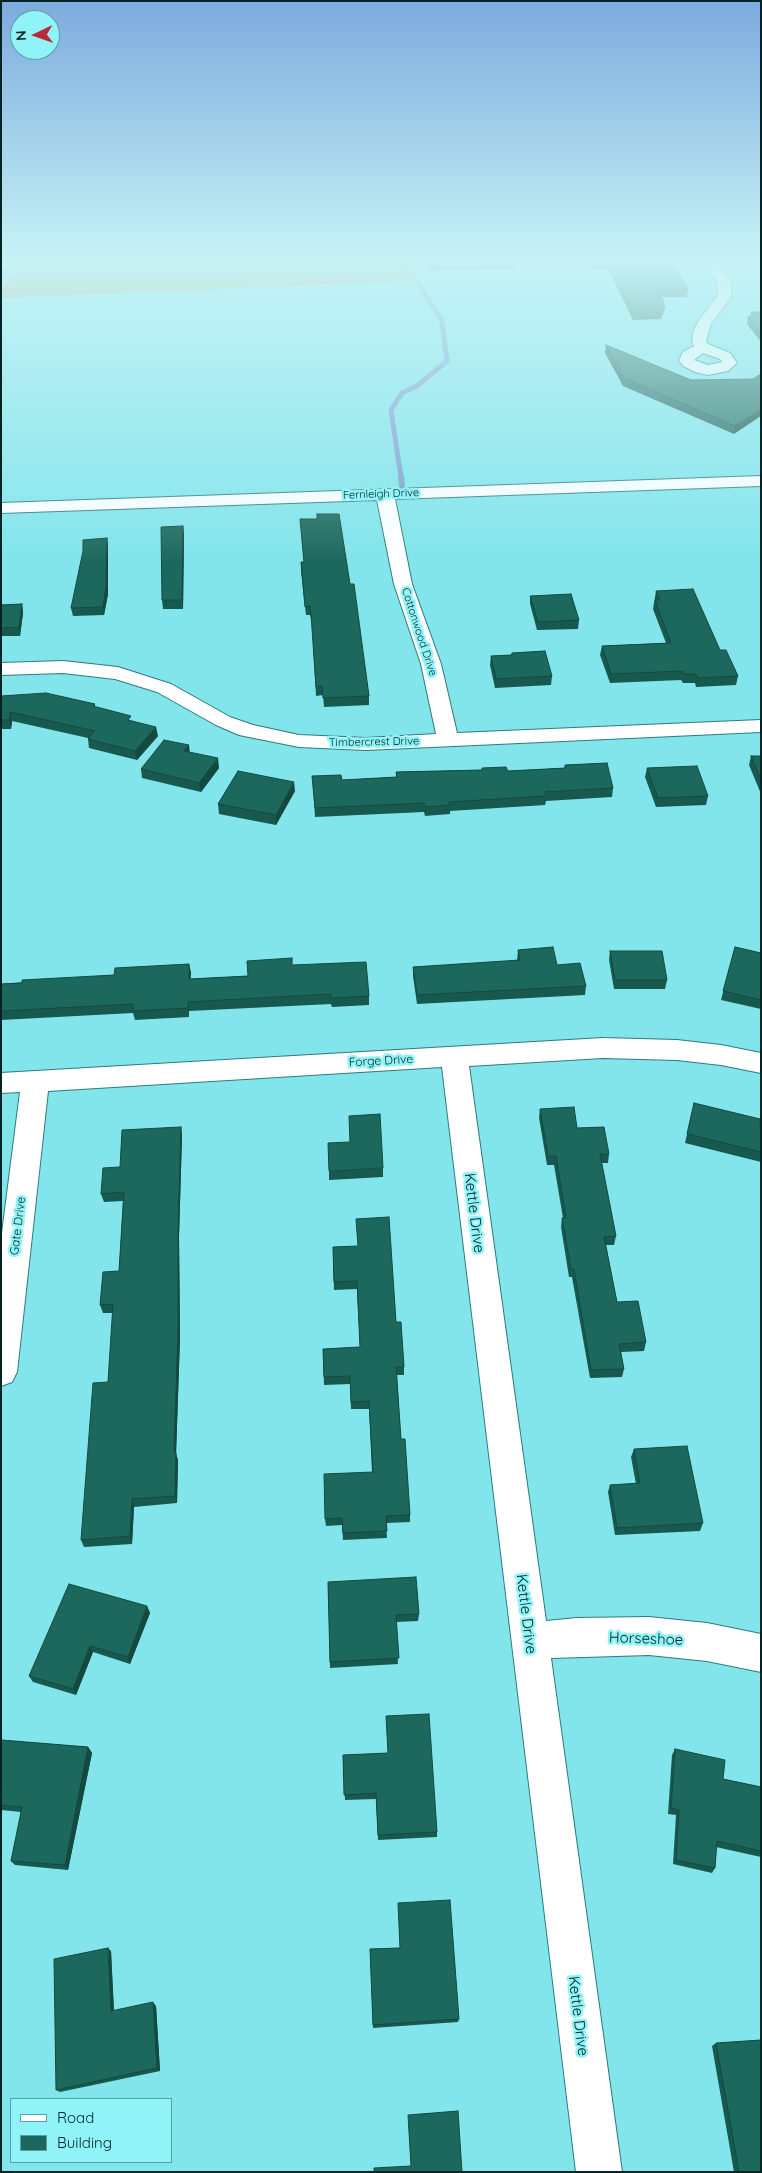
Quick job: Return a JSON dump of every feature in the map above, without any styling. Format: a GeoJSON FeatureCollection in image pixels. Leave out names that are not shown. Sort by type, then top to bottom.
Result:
{"type":"FeatureCollection","features":[{"type":"Feature","properties":{"kind":"street","name":"Fernleigh Drive"},"geometry":{"type":"LineString","coordinates":[[1,508],[761,481]]}},
{"type":"Feature","properties":{"kind":"street","name":"Cottonwood Drive"},"geometry":{"type":"LineString","coordinates":[[385,494],[403,584],[431,664],[448,740]]}},
{"type":"Feature","properties":{"kind":"street","name":"Timbercrest Drive"},"geometry":{"type":"LineString","coordinates":[[1,669],[63,667],[118,673],[164,688],[223,721],[247,730],[299,742],[344,744],[761,726]]}},
{"type":"Feature","properties":{"kind":"street","name":"Forge Drive"},"geometry":{"type":"LineString","coordinates":[[1,1083],[640,1048],[721,1055],[761,1063]]}},
{"type":"Feature","properties":{"kind":"street","name":"Kettle Drive"},"geometry":{"type":"LineString","coordinates":[[454,1057],[599,2172]]}},
{"type":"Feature","properties":{"kind":"street","name":"Gate Drive"},"geometry":{"type":"LineString","coordinates":[[1,1372],[35,1081]]}},
{"type":"Feature","properties":{"kind":"street","name":"Horseshoe"},"geometry":{"type":"LineString","coordinates":[[530,1641],[576,1637],[649,1636],[707,1642],[761,1653]]}},
{"type":"Feature","properties":{"kind":"building"},"geometry":{"type":"Polygon","coordinates":[[[614,360],[643,360],[691,380],[753,379],[761,374],[761,409],[735,426],[624,378],[614,360]]]}},
{"type":"Feature","properties":{"kind":"building"},"geometry":{"type":"Polygon","coordinates":[[[317,514],[339,514],[350,584],[354,584],[369,696],[323,698],[322,686],[316,687],[310,606],[305,607],[301,562],[304,562],[300,519],[317,519],[317,514]]]}},
{"type":"Feature","properties":{"kind":"building"},"geometry":{"type":"Polygon","coordinates":[[[183,526],[182,600],[162,600],[161,527],[183,526]]]}},
{"type":"Feature","properties":{"kind":"building"},"geometry":{"type":"Polygon","coordinates":[[[107,538],[106,586],[103,607],[71,608],[83,551],[83,540],[107,538]]]}},
{"type":"Feature","properties":{"kind":"building"},"geometry":{"type":"Polygon","coordinates":[[[693,589],[720,650],[726,650],[738,676],[698,678],[696,674],[684,674],[683,671],[611,674],[602,646],[671,643],[655,600],[660,600],[656,591],[693,589]]]}},
{"type":"Feature","properties":{"kind":"building"},"geometry":{"type":"Polygon","coordinates":[[[571,594],[579,620],[538,622],[530,596],[571,594]]]}},
{"type":"Feature","properties":{"kind":"building"},"geometry":{"type":"Polygon","coordinates":[[[22,604],[19,627],[1,628],[1,605],[22,604]]]}},
{"type":"Feature","properties":{"kind":"building"},"geometry":{"type":"Polygon","coordinates":[[[545,651],[552,676],[496,679],[491,656],[545,651]]]}},
{"type":"Feature","properties":{"kind":"building"},"geometry":{"type":"Polygon","coordinates":[[[46,693],[95,704],[93,706],[131,716],[128,720],[156,727],[135,751],[88,739],[95,731],[10,712],[9,720],[1,720],[1,696],[46,693]]]}},
{"type":"Feature","properties":{"kind":"building"},"geometry":{"type":"Polygon","coordinates":[[[164,740],[189,745],[184,751],[218,758],[199,783],[141,769],[164,740]]]}},
{"type":"Feature","properties":{"kind":"building"},"geometry":{"type":"Polygon","coordinates":[[[751,756],[761,756],[761,779],[751,756]]]}},
{"type":"Feature","properties":{"kind":"building"},"geometry":{"type":"Polygon","coordinates":[[[607,763],[613,788],[545,792],[546,796],[449,802],[450,805],[425,807],[424,803],[315,808],[312,776],[341,775],[342,780],[397,777],[396,772],[482,770],[482,768],[506,767],[508,771],[566,768],[565,765],[607,763]]]}},
{"type":"Feature","properties":{"kind":"building"},"geometry":{"type":"Polygon","coordinates":[[[697,766],[708,796],[658,798],[647,768],[697,766]]]}},
{"type":"Feature","properties":{"kind":"building"},"geometry":{"type":"Polygon","coordinates":[[[238,771],[294,782],[276,815],[218,804],[238,771]]]}},
{"type":"Feature","properties":{"kind":"building"},"geometry":{"type":"Polygon","coordinates":[[[553,947],[557,965],[580,963],[586,986],[417,995],[413,967],[520,960],[518,950],[553,947]]]}},
{"type":"Feature","properties":{"kind":"building"},"geometry":{"type":"Polygon","coordinates":[[[735,947],[761,953],[761,1000],[723,991],[735,947]]]}},
{"type":"Feature","properties":{"kind":"building"},"geometry":{"type":"Polygon","coordinates":[[[610,951],[662,951],[667,980],[615,980],[610,951]]]}},
{"type":"Feature","properties":{"kind":"building"},"geometry":{"type":"Polygon","coordinates":[[[292,958],[292,965],[366,962],[369,996],[331,998],[331,994],[188,1002],[188,1008],[133,1011],[133,1004],[1,1011],[1,984],[22,983],[22,980],[114,975],[115,968],[189,964],[189,979],[248,976],[247,961],[292,958]]]}},
{"type":"Feature","properties":{"kind":"building"},"geometry":{"type":"Polygon","coordinates":[[[694,1103],[760,1119],[761,1152],[687,1134],[694,1103]]]}},
{"type":"Feature","properties":{"kind":"building"},"geometry":{"type":"Polygon","coordinates":[[[574,1107],[577,1128],[604,1127],[609,1154],[600,1154],[616,1236],[604,1237],[617,1302],[638,1301],[646,1342],[619,1344],[624,1369],[591,1370],[574,1269],[571,1269],[562,1218],[566,1218],[556,1156],[548,1156],[540,1109],[574,1107]]]}},
{"type":"Feature","properties":{"kind":"building"},"geometry":{"type":"Polygon","coordinates":[[[380,1114],[383,1168],[329,1171],[328,1143],[350,1142],[349,1116],[380,1114]]]}},
{"type":"Feature","properties":{"kind":"building"},"geometry":{"type":"Polygon","coordinates":[[[181,1127],[174,1452],[176,1452],[175,1496],[132,1499],[130,1536],[81,1540],[93,1383],[108,1382],[113,1304],[100,1305],[103,1272],[119,1271],[124,1192],[101,1194],[103,1168],[120,1167],[122,1130],[181,1127]]]}},
{"type":"Feature","properties":{"kind":"building"},"geometry":{"type":"Polygon","coordinates":[[[389,1217],[396,1322],[401,1322],[404,1367],[396,1367],[401,1439],[405,1439],[410,1515],[386,1516],[387,1531],[343,1533],[342,1518],[325,1519],[324,1474],[373,1472],[369,1401],[351,1402],[350,1376],[324,1377],[323,1349],[360,1347],[357,1281],[334,1282],[333,1247],[358,1246],[356,1219],[389,1217]]]}},
{"type":"Feature","properties":{"kind":"building"},"geometry":{"type":"Polygon","coordinates":[[[687,1446],[703,1523],[617,1528],[610,1485],[640,1483],[634,1449],[687,1446]]]}},
{"type":"Feature","properties":{"kind":"building"},"geometry":{"type":"Polygon","coordinates":[[[416,1577],[419,1614],[396,1615],[399,1658],[330,1662],[328,1582],[416,1577]]]}},
{"type":"Feature","properties":{"kind":"building"},"geometry":{"type":"Polygon","coordinates":[[[69,1584],[147,1606],[128,1657],[90,1646],[73,1689],[29,1676],[69,1584]]]}},
{"type":"Feature","properties":{"kind":"building"},"geometry":{"type":"Polygon","coordinates":[[[429,1714],[437,1832],[378,1835],[376,1793],[344,1795],[343,1755],[388,1753],[386,1716],[429,1714]]]}},
{"type":"Feature","properties":{"kind":"building"},"geometry":{"type":"Polygon","coordinates":[[[1,1740],[88,1747],[65,1865],[11,1861],[22,1807],[1,1805],[1,1740]]]}},
{"type":"Feature","properties":{"kind":"building"},"geometry":{"type":"Polygon","coordinates":[[[675,1749],[725,1760],[723,1779],[761,1787],[761,1851],[717,1841],[715,1868],[676,1860],[679,1810],[671,1808],[675,1749]]]}},
{"type":"Feature","properties":{"kind":"building"},"geometry":{"type":"Polygon","coordinates":[[[450,1900],[459,2019],[373,2025],[370,1949],[400,1948],[398,1903],[450,1900]]]}},
{"type":"Feature","properties":{"kind":"building"},"geometry":{"type":"Polygon","coordinates":[[[108,1948],[111,2011],[153,2002],[157,2068],[56,2090],[54,1959],[108,1948]]]}},
{"type":"Feature","properties":{"kind":"building"},"geometry":{"type":"Polygon","coordinates":[[[761,2040],[761,2172],[739,2172],[716,2043],[761,2040]]]}},
{"type":"Feature","properties":{"kind":"building"},"geometry":{"type":"Polygon","coordinates":[[[458,2111],[462,2172],[374,2172],[374,2168],[411,2166],[408,2115],[458,2111]]]}},
{"type":"Feature","properties":{"kind":"waterway"},"geometry":{"type":"LineString","coordinates":[[401,477],[391,410],[402,393],[417,386],[447,360]]}},
{"type":"Feature","properties":{"kind":"waterway"},"geometry":{"type":"LineString","coordinates":[[401,476],[402,486]]}}]}
